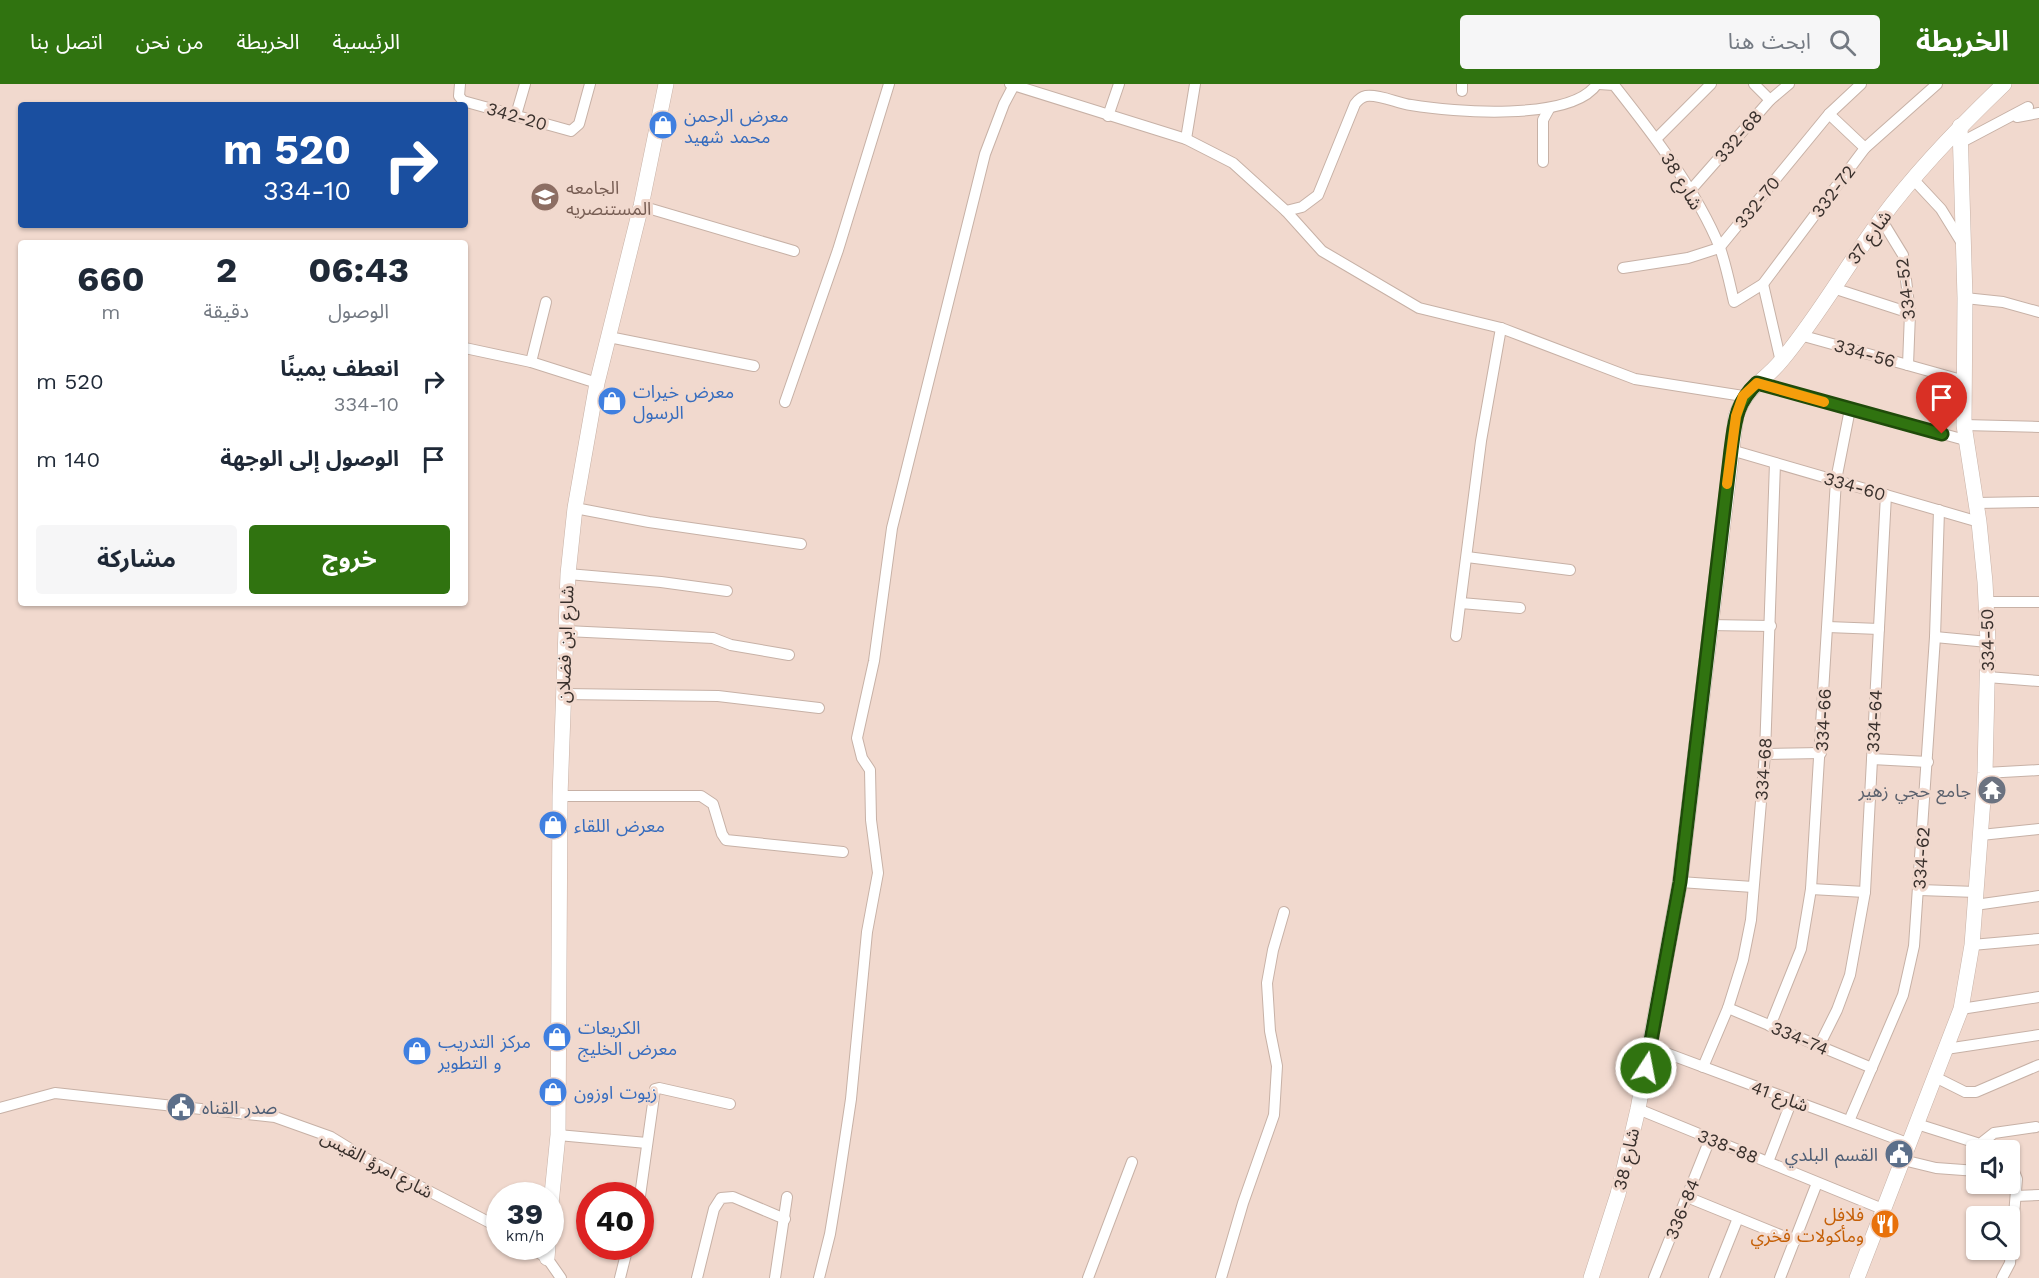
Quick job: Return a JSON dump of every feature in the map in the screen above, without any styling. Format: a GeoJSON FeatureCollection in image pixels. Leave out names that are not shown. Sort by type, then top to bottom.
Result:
{"type":"FeatureCollection","features":[{"type":"Feature","properties":{"kind":"street","name":"342-20"},"geometry":{"type":"LineString","coordinates":[[460,84],[459,96],[467,102]]}},
{"type":"Feature","properties":{"kind":"street"},"geometry":{"type":"LineString","coordinates":[[516,116],[525,84]]}},
{"type":"Feature","properties":{"kind":"street","name":"342-20"},"geometry":{"type":"LineString","coordinates":[[468,102],[572,131],[576,129],[591,84]]}},
{"type":"Feature","properties":{"kind":"street","name":"شارع ابن فضلان"},"geometry":{"type":"LineString","coordinates":[[553,1182],[558,1135],[560,796],[568,574],[575,508],[597,383],[641,206],[666,84]]}},
{"type":"Feature","properties":{"kind":"street"},"geometry":{"type":"LineString","coordinates":[[785,402],[838,250],[890,84]]}},
{"type":"Feature","properties":{"kind":"street"},"geometry":{"type":"LineString","coordinates":[[1107,116],[1119,84]]}},
{"type":"Feature","properties":{"kind":"street"},"geometry":{"type":"LineString","coordinates":[[1186,139],[1195,84]]}},
{"type":"Feature","properties":{"kind":"street"},"geometry":{"type":"LineString","coordinates":[[1286,211],[1302,207],[1318,195],[1354,104],[1366,96],[1445,109],[1548,110],[1569,102],[1598,84]]}},
{"type":"Feature","properties":{"kind":"street","name":"شارع 38"},"geometry":{"type":"LineString","coordinates":[[1598,84],[1615,84],[1656,139],[1689,192],[1719,248],[1734,302]]}},
{"type":"Feature","properties":{"kind":"street"},"geometry":{"type":"LineString","coordinates":[[1656,139],[1712,84]]}},
{"type":"Feature","properties":{"kind":"street"},"geometry":{"type":"LineString","coordinates":[[1754,84],[1770,100]]}},
{"type":"Feature","properties":{"kind":"street","name":"332-68"},"geometry":{"type":"LineString","coordinates":[[1689,192],[1770,100],[1789,84]]}},
{"type":"Feature","properties":{"kind":"street","name":"332-70"},"geometry":{"type":"LineString","coordinates":[[1719,248],[1829,114],[1861,84]]}},
{"type":"Feature","properties":{"kind":"street","name":"332-72"},"geometry":{"type":"LineString","coordinates":[[1734,302],[1763,284],[1865,148],[1937,84]]}},
{"type":"Feature","properties":{"kind":"street","name":"شارع 37"},"geometry":{"type":"LineString","coordinates":[[1743,396],[1781,362],[1881,219],[1912,179],[1960,126],[2004,84]]}},
{"type":"Feature","properties":{"kind":"street"},"geometry":{"type":"LineString","coordinates":[[819,1278],[830,1234],[851,1099],[867,932],[878,873],[871,820],[870,770],[862,759],[857,738],[874,661],[892,528],[985,154],[1012,85],[1186,139],[1233,163],[1286,211],[1322,251],[1419,308],[1502,328],[1635,379],[1743,396]]}},
{"type":"Feature","properties":{"kind":"street"},"geometry":{"type":"LineString","coordinates":[[1960,142],[2028,107]]}},
{"type":"Feature","properties":{"kind":"street"},"geometry":{"type":"LineString","coordinates":[[1543,162],[1543,120],[1548,110]]}},
{"type":"Feature","properties":{"kind":"street"},"geometry":{"type":"LineString","coordinates":[[2008,119],[2039,113]]}},
{"type":"Feature","properties":{"kind":"street"},"geometry":{"type":"LineString","coordinates":[[1829,114],[1865,148]]}},
{"type":"Feature","properties":{"kind":"street","name":"334-50"},"geometry":{"type":"LineString","coordinates":[[1857,1278],[1961,1009],[1972,945],[1982,835],[1988,642],[1979,522],[1964,433],[1965,298],[1960,126]]}},
{"type":"Feature","properties":{"kind":"street"},"geometry":{"type":"LineString","coordinates":[[1912,179],[1941,209],[1964,246]]}},
{"type":"Feature","properties":{"kind":"street"},"geometry":{"type":"LineString","coordinates":[[641,206],[794,251]]}},
{"type":"Feature","properties":{"kind":"street","name":"334-52"},"geometry":{"type":"LineString","coordinates":[[1881,219],[1903,255],[1910,313],[1908,365]]}},
{"type":"Feature","properties":{"kind":"street"},"geometry":{"type":"LineString","coordinates":[[1623,268],[1688,258],[1719,248]]}},
{"type":"Feature","properties":{"kind":"street"},"geometry":{"type":"LineString","coordinates":[[1763,284],[1781,362]]}},
{"type":"Feature","properties":{"kind":"street"},"geometry":{"type":"LineString","coordinates":[[1833,288],[1910,313]]}},
{"type":"Feature","properties":{"kind":"street"},"geometry":{"type":"LineString","coordinates":[[1965,298],[2002,302],[2039,312]]}},
{"type":"Feature","properties":{"kind":"street"},"geometry":{"type":"LineString","coordinates":[[531,362],[546,302]]}},
{"type":"Feature","properties":{"kind":"street"},"geometry":{"type":"LineString","coordinates":[[1456,636],[1482,441],[1502,328]]}},
{"type":"Feature","properties":{"kind":"street","name":"334-56"},"geometry":{"type":"LineString","coordinates":[[1800,334],[1965,381]]}},
{"type":"Feature","properties":{"kind":"street"},"geometry":{"type":"LineString","coordinates":[[609,336],[754,366]]}},
{"type":"Feature","properties":{"kind":"street"},"geometry":{"type":"LineString","coordinates":[[468,349],[531,362],[597,383]]}},
{"type":"Feature","properties":{"kind":"street"},"geometry":{"type":"LineString","coordinates":[[1757,383],[1850,409],[1964,433],[2039,427]]}},
{"type":"Feature","properties":{"kind":"street","name":"شارع 38"},"geometry":{"type":"LineString","coordinates":[[1591,1278],[1618,1194],[1638,1109],[1680,882],[1731,450],[1736,416],[1743,396]]}},
{"type":"Feature","properties":{"kind":"street","name":"334-66"},"geometry":{"type":"LineString","coordinates":[[1770,1026],[1801,949],[1811,890],[1836,480],[1850,409]]}},
{"type":"Feature","properties":{"kind":"street","name":"334-60"},"geometry":{"type":"LineString","coordinates":[[1731,450],[1979,522]]}},
{"type":"Feature","properties":{"kind":"street","name":"334-68"},"geometry":{"type":"LineString","coordinates":[[1703,1067],[1728,1008],[1743,960],[1751,920],[1771,626],[1775,463]]}},
{"type":"Feature","properties":{"kind":"street","name":"334-64"},"geometry":{"type":"LineString","coordinates":[[1819,1046],[1837,1010],[1850,975],[1865,892],[1887,495]]}},
{"type":"Feature","properties":{"kind":"street"},"geometry":{"type":"LineString","coordinates":[[1976,503],[2039,502]]}},
{"type":"Feature","properties":{"kind":"street"},"geometry":{"type":"LineString","coordinates":[[575,508],[649,522],[801,544]]}},
{"type":"Feature","properties":{"kind":"street","name":"334-62"},"geometry":{"type":"LineString","coordinates":[[1849,1121],[1903,995],[1914,946],[1928,762],[1939,510]]}},
{"type":"Feature","properties":{"kind":"street"},"geometry":{"type":"LineString","coordinates":[[1467,557],[1570,570]]}},
{"type":"Feature","properties":{"kind":"street"},"geometry":{"type":"LineString","coordinates":[[568,574],[661,582],[727,591]]}},
{"type":"Feature","properties":{"kind":"street"},"geometry":{"type":"LineString","coordinates":[[1986,602],[2039,602]]}},
{"type":"Feature","properties":{"kind":"street"},"geometry":{"type":"LineString","coordinates":[[1461,603],[1520,608]]}},
{"type":"Feature","properties":{"kind":"street"},"geometry":{"type":"LineString","coordinates":[[1709,625],[1771,626]]}},
{"type":"Feature","properties":{"kind":"street"},"geometry":{"type":"LineString","coordinates":[[1828,627],[1879,629]]}},
{"type":"Feature","properties":{"kind":"street"},"geometry":{"type":"LineString","coordinates":[[566,631],[713,639],[731,645],[789,655]]}},
{"type":"Feature","properties":{"kind":"street"},"geometry":{"type":"LineString","coordinates":[[1935,637],[1988,642]]}},
{"type":"Feature","properties":{"kind":"street"},"geometry":{"type":"LineString","coordinates":[[1988,677],[2039,681]]}},
{"type":"Feature","properties":{"kind":"street"},"geometry":{"type":"LineString","coordinates":[[563,694],[718,696],[819,708]]}},
{"type":"Feature","properties":{"kind":"street"},"geometry":{"type":"LineString","coordinates":[[1764,754],[1821,753]]}},
{"type":"Feature","properties":{"kind":"street"},"geometry":{"type":"LineString","coordinates":[[1872,759],[1928,762]]}},
{"type":"Feature","properties":{"kind":"street"},"geometry":{"type":"LineString","coordinates":[[1985,773],[2039,770]]}},
{"type":"Feature","properties":{"kind":"street"},"geometry":{"type":"LineString","coordinates":[[560,796],[701,796],[713,804],[726,840],[843,852]]}},
{"type":"Feature","properties":{"kind":"street"},"geometry":{"type":"LineString","coordinates":[[1982,835],[2039,829]]}},
{"type":"Feature","properties":{"kind":"street"},"geometry":{"type":"LineString","coordinates":[[1680,882],[1753,888]]}},
{"type":"Feature","properties":{"kind":"street"},"geometry":{"type":"LineString","coordinates":[[1811,890],[1865,892]]}},
{"type":"Feature","properties":{"kind":"street"},"geometry":{"type":"LineString","coordinates":[[1920,890],[1976,898],[2039,896]]}},
{"type":"Feature","properties":{"kind":"street"},"geometry":{"type":"LineString","coordinates":[[1221,1278],[1243,1203],[1274,1115],[1277,1066],[1270,1031],[1267,983],[1273,950],[1284,912]]}},
{"type":"Feature","properties":{"kind":"street"},"geometry":{"type":"LineString","coordinates":[[1972,945],[2039,939]]}},
{"type":"Feature","properties":{"kind":"street"},"geometry":{"type":"LineString","coordinates":[[1961,1009],[2039,997]]}},
{"type":"Feature","properties":{"kind":"street","name":"334-74"},"geometry":{"type":"LineString","coordinates":[[1728,1008],[1872,1068]]}},
{"type":"Feature","properties":{"kind":"street"},"geometry":{"type":"LineString","coordinates":[[1946,1049],[2039,1035]]}},
{"type":"Feature","properties":{"kind":"street","name":"شارع 41"},"geometry":{"type":"LineString","coordinates":[[1650,1047],[1910,1144]]}},
{"type":"Feature","properties":{"kind":"street"},"geometry":{"type":"LineString","coordinates":[[1935,1077],[1965,1092],[1976,1092],[2039,1065]]}},
{"type":"Feature","properties":{"kind":"street"},"geometry":{"type":"LineString","coordinates":[[642,1182],[657,1088],[730,1104]]}},
{"type":"Feature","properties":{"kind":"street","name":"شارع امرؤ القيس"},"geometry":{"type":"LineString","coordinates":[[0,1108],[55,1093],[275,1117],[331,1137],[367,1159],[486,1221]]}},
{"type":"Feature","properties":{"kind":"street"},"geometry":{"type":"LineString","coordinates":[[1768,1162],[1792,1100]]}},
{"type":"Feature","properties":{"kind":"street","name":"338-88"},"geometry":{"type":"LineString","coordinates":[[1638,1109],[1884,1210]]}},
{"type":"Feature","properties":{"kind":"street"},"geometry":{"type":"LineString","coordinates":[[1917,1124],[1980,1144],[1994,1133],[2037,1127]]}},
{"type":"Feature","properties":{"kind":"street"},"geometry":{"type":"LineString","coordinates":[[558,1135],[647,1143]]}},
{"type":"Feature","properties":{"kind":"street","name":"336-84"},"geometry":{"type":"LineString","coordinates":[[1654,1278],[1710,1139]]}},
{"type":"Feature","properties":{"kind":"street"},"geometry":{"type":"LineString","coordinates":[[1904,1160],[1936,1168],[1966,1170]]}},
{"type":"Feature","properties":{"kind":"street"},"geometry":{"type":"LineString","coordinates":[[1088,1278],[1132,1162]]}},
{"type":"Feature","properties":{"kind":"street"},"geometry":{"type":"LineString","coordinates":[[1780,1278],[1817,1183]]}},
{"type":"Feature","properties":{"kind":"street"},"geometry":{"type":"LineString","coordinates":[[2002,1278],[2010,1263],[2016,1196],[2039,1195]]}},
{"type":"Feature","properties":{"kind":"street"},"geometry":{"type":"LineString","coordinates":[[697,1278],[714,1209],[721,1198],[733,1197],[785,1219]]}},
{"type":"Feature","properties":{"kind":"street"},"geometry":{"type":"LineString","coordinates":[[776,1278],[787,1197]]}},
{"type":"Feature","properties":{"kind":"street"},"geometry":{"type":"LineString","coordinates":[[1687,1197],[1795,1241]]}},
{"type":"Feature","properties":{"kind":"street"},"geometry":{"type":"LineString","coordinates":[[1714,1278],[1738,1218]]}},
{"type":"Feature","properties":{"kind":"street"},"geometry":{"type":"LineString","coordinates":[[551,1260],[561,1278]]}},
{"type":"Feature","properties":{"kind":"street"},"geometry":{"type":"LineString","coordinates":[[620,1278],[624,1260]]}},
{"type":"Feature","properties":{"kind":"slow traffic"},"geometry":{"type":"LineString","coordinates":[[1727,484],[1736,416],[1743,396],[1757,383],[1824,402]]}},
{"type":"Feature","properties":{"kind":"place","name":"معرض الرحمن محمد شهيد"},"geometry":{"type":"Point","coordinates":[663,125]}},
{"type":"Feature","properties":{"kind":"place","name":"الجامعه المستنصريه"},"geometry":{"type":"Point","coordinates":[545,197]}},
{"type":"Feature","properties":{"kind":"place","name":"معرض خيرات الرسول"},"geometry":{"type":"Point","coordinates":[612,401]}},
{"type":"Feature","properties":{"kind":"place","name":"جامع حجي زهير"},"geometry":{"type":"Point","coordinates":[1992,790]}},
{"type":"Feature","properties":{"kind":"place","name":"معرض اللقاء"},"geometry":{"type":"Point","coordinates":[553,825]}},
{"type":"Feature","properties":{"kind":"place","name":"الكريعات معرض الخليج"},"geometry":{"type":"Point","coordinates":[557,1037]}},
{"type":"Feature","properties":{"kind":"place","name":"مركز التدريب و التطوير"},"geometry":{"type":"Point","coordinates":[417,1051]}},
{"type":"Feature","properties":{"kind":"place","name":"زيوت اوزون"},"geometry":{"type":"Point","coordinates":[553,1092]}},
{"type":"Feature","properties":{"kind":"place","name":"صدر القناه"},"geometry":{"type":"Point","coordinates":[181,1107]}},
{"type":"Feature","properties":{"kind":"place","name":"القسم البلدي"},"geometry":{"type":"Point","coordinates":[1899,1154]}},
{"type":"Feature","properties":{"kind":"place","name":"فلافل ومأكولات فخري"},"geometry":{"type":"Point","coordinates":[1885,1224]}},
{"type":"Feature","properties":{"kind":"route"},"geometry":{"type":"LineString","coordinates":[[1646,1068],[1680,882],[1731,450],[1736,416],[1743,396],[1757,383],[1942,434]]}}]}
